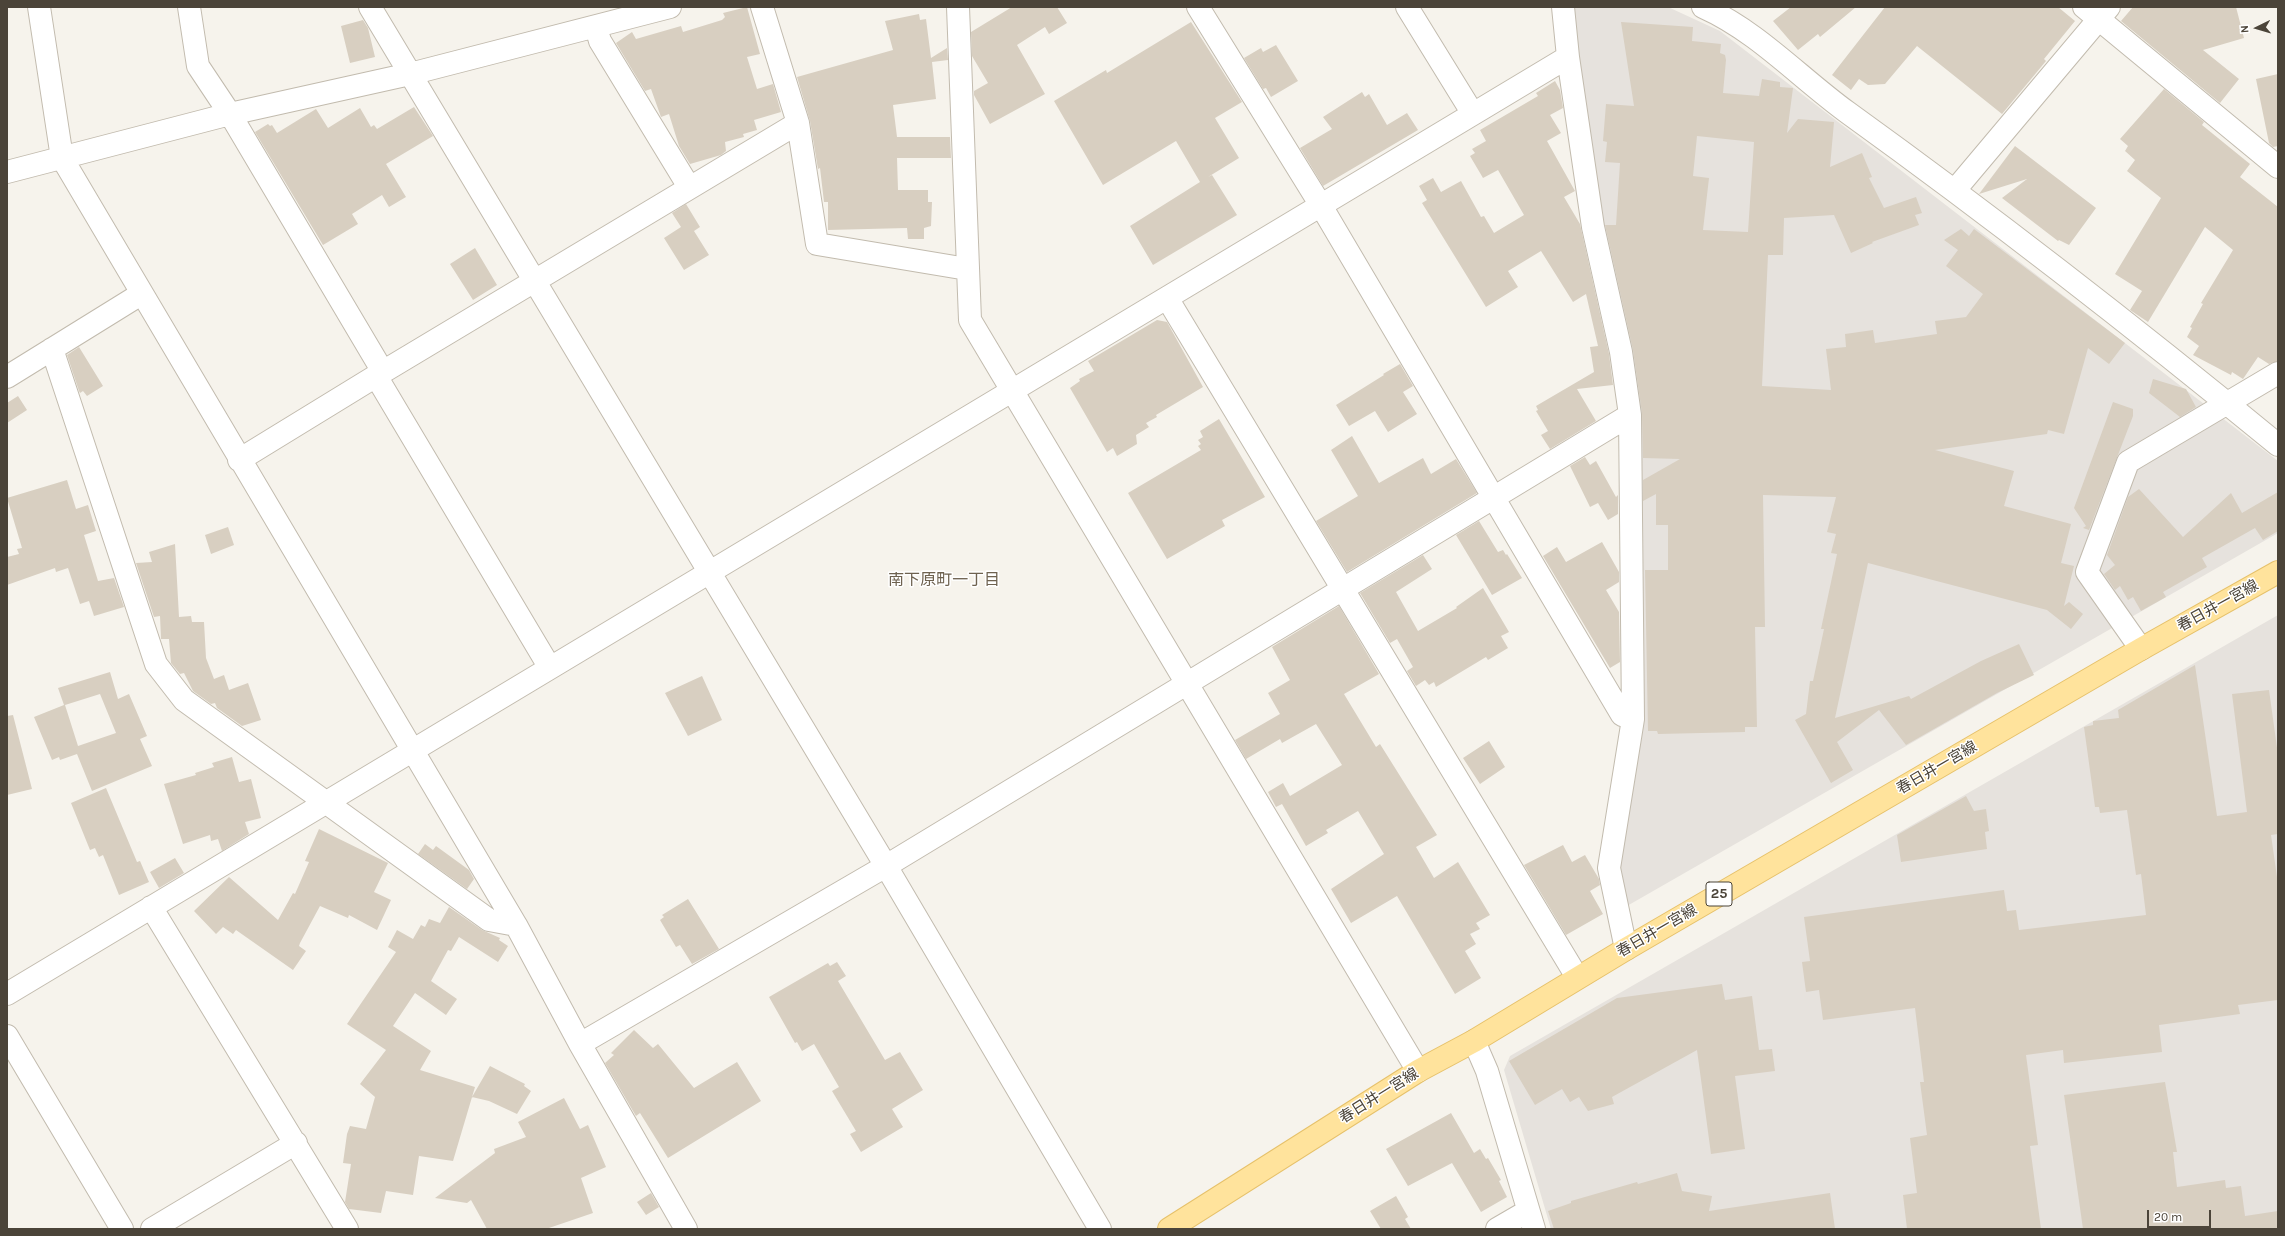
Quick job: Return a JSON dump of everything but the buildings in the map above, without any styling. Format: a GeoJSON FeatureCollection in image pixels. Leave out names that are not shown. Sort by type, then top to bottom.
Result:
{"type":"FeatureCollection","features":[{"type":"Feature","properties":{"kind":"main road","name":"春日井一宮線"},"geometry":{"type":"LineString","coordinates":[[1168,1229],[1418,1071],[1474,1041],[1577,977],[2278,572]]}},
{"type":"Feature","properties":{"kind":"street"},"geometry":{"type":"LineString","coordinates":[[39,7],[62,158],[239,460],[516,925],[580,1044],[686,1229]]}},
{"type":"Feature","properties":{"kind":"street"},"geometry":{"type":"LineString","coordinates":[[189,7],[198,66],[230,114],[550,668]]}},
{"type":"Feature","properties":{"kind":"street"},"geometry":{"type":"LineString","coordinates":[[370,7],[886,866],[1100,1229]]}},
{"type":"Feature","properties":{"kind":"street"},"geometry":{"type":"LineString","coordinates":[[7,172],[230,114],[410,74],[601,20],[670,7]]}},
{"type":"Feature","properties":{"kind":"street"},"geometry":{"type":"LineString","coordinates":[[762,7],[798,123],[817,244],[967,269]]}},
{"type":"Feature","properties":{"kind":"street"},"geometry":{"type":"LineString","coordinates":[[958,7],[970,320],[1188,683],[1418,1071]]}},
{"type":"Feature","properties":{"kind":"street"},"geometry":{"type":"LineString","coordinates":[[1198,7],[1320,204],[1622,715],[1633,719]]}},
{"type":"Feature","properties":{"kind":"street"},"geometry":{"type":"LineString","coordinates":[[1407,7],[1473,114]]}},
{"type":"Feature","properties":{"kind":"street"},"geometry":{"type":"LineString","coordinates":[[1563,7],[1568,57],[1593,228],[1621,352],[1630,415],[1633,719],[1609,868],[1626,949]]}},
{"type":"Feature","properties":{"kind":"street"},"geometry":{"type":"LineString","coordinates":[[1703,7],[1727,18],[1843,109],[1955,190],[2278,445]]}},
{"type":"Feature","properties":{"kind":"street"},"geometry":{"type":"LineString","coordinates":[[1955,190],[2097,11],[2278,167]]}},
{"type":"Feature","properties":{"kind":"street"},"geometry":{"type":"LineString","coordinates":[[601,20],[600,40],[689,187]]}},
{"type":"Feature","properties":{"kind":"street"},"geometry":{"type":"LineString","coordinates":[[7,994],[325,802],[413,752],[550,668],[1167,298],[1320,204],[1568,57]]}},
{"type":"Feature","properties":{"kind":"street"},"geometry":{"type":"LineString","coordinates":[[239,460],[689,187],[798,123]]}},
{"type":"Feature","properties":{"kind":"street"},"geometry":{"type":"LineString","coordinates":[[7,377],[141,294]]}},
{"type":"Feature","properties":{"kind":"street"},"geometry":{"type":"LineString","coordinates":[[1167,298],[1577,977]]}},
{"type":"Feature","properties":{"kind":"street"},"geometry":{"type":"LineString","coordinates":[[52,349],[156,664],[184,700],[489,920],[516,925]]}},
{"type":"Feature","properties":{"kind":"street"},"geometry":{"type":"LineString","coordinates":[[2141,650],[2087,572],[2128,462],[2278,373]]}},
{"type":"Feature","properties":{"kind":"street"},"geometry":{"type":"LineString","coordinates":[[580,1044],[886,866],[1630,415]]}},
{"type":"Feature","properties":{"kind":"street"},"geometry":{"type":"LineString","coordinates":[[151,906],[347,1229]]}},
{"type":"Feature","properties":{"kind":"street"},"geometry":{"type":"LineString","coordinates":[[7,1036],[122,1229]]}},
{"type":"Feature","properties":{"kind":"street"},"geometry":{"type":"LineString","coordinates":[[1474,1041],[1487,1071],[1531,1220],[1497,1229]]}},
{"type":"Feature","properties":{"kind":"street"},"geometry":{"type":"LineString","coordinates":[[152,1229],[296,1143]]}},
{"type":"Feature","properties":{"kind":"shaded area"},"geometry":{"type":"Polygon","coordinates":[[[1574,7],[1668,7],[1720,31],[2278,461],[2278,533],[1627,906],[1617,869],[1638,411],[1600,222],[1577,50],[1574,7]]]}},
{"type":"Feature","properties":{"kind":"shaded area"},"geometry":{"type":"Polygon","coordinates":[[[2278,615],[2278,1229],[1551,1229],[1504,1070],[1510,1056],[2278,615]]]}},
{"type":"Feature","properties":{"kind":"district","name":"南下原町一丁目"},"geometry":{"type":"Point","coordinates":[944,580]}}]}
